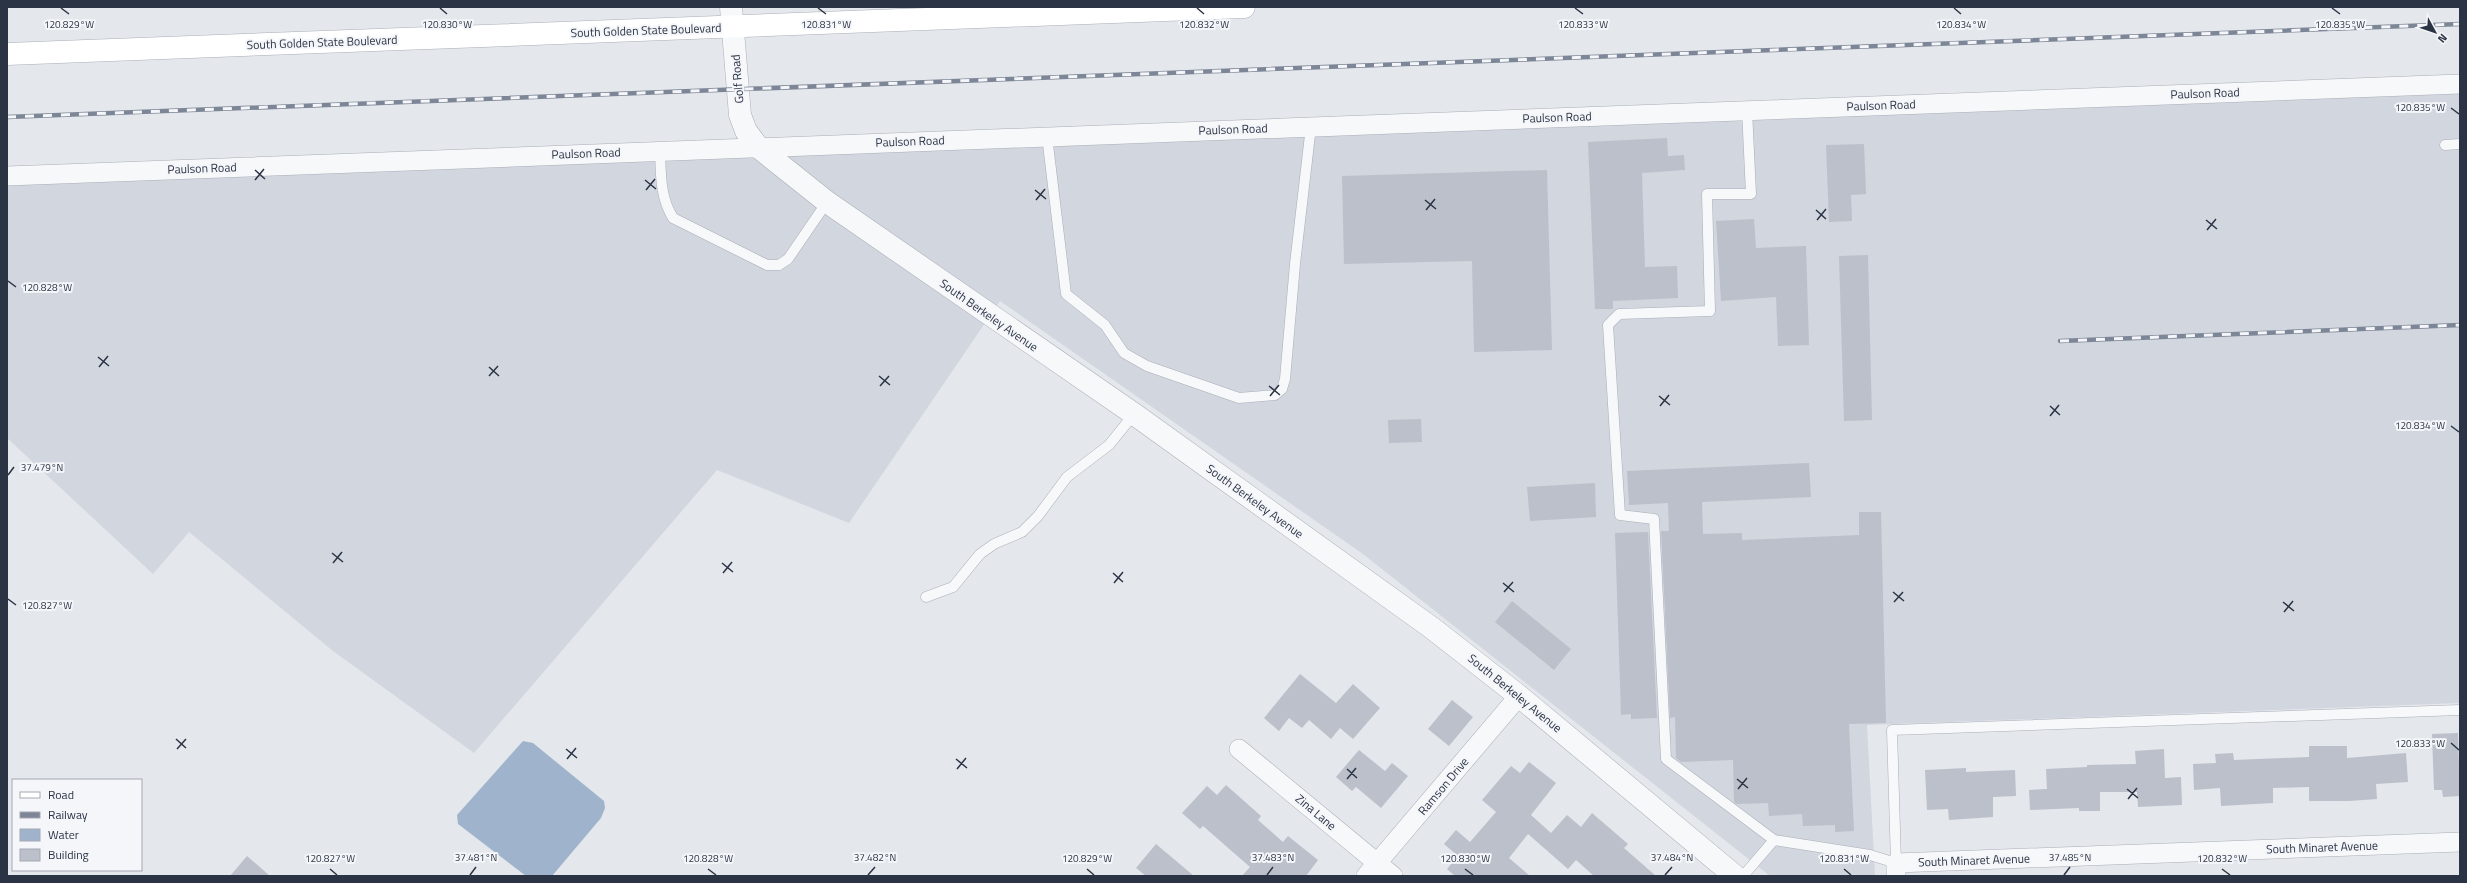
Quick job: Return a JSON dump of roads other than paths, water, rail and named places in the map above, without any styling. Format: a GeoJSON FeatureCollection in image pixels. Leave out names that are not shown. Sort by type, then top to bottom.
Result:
{"type":"FeatureCollection","features":[{"type":"Feature","properties":{"kind":"main road","name":"South Golden State Boulevard"},"geometry":{"type":"LineString","coordinates":[[7,54],[732,17],[1244,7]]}},
{"type":"Feature","properties":{"kind":"street","name":"Golf Road"},"geometry":{"type":"LineString","coordinates":[[732,17],[740,115],[746,131],[758,146]]}},
{"type":"Feature","properties":{"kind":"street","name":"Paulson Road"},"geometry":{"type":"LineString","coordinates":[[7,176],[758,146],[2460,84]]}},
{"type":"Feature","properties":{"kind":"street","name":"South Berkeley Avenue"},"geometry":{"type":"LineString","coordinates":[[758,146],[827,202],[1134,414],[1432,628],[1519,696],[1735,876]]}},
{"type":"Feature","properties":{"kind":"street","name":"Ramson Drive"},"geometry":{"type":"LineString","coordinates":[[1372,870],[1519,696]]}},
{"type":"Feature","properties":{"kind":"street","name":"Zina Lane"},"geometry":{"type":"LineString","coordinates":[[1239,749],[1372,870],[1393,876]]}},
{"type":"Feature","properties":{"kind":"street","name":"South Minaret Avenue"},"geometry":{"type":"LineString","coordinates":[[1896,870],[2460,842]]}},
{"type":"Feature","properties":{"kind":"lane"},"geometry":{"type":"LineString","coordinates":[[1747,110],[1751,194],[1707,194],[1710,311],[1619,314],[1608,325],[1620,515],[1654,519],[1666,759],[1774,840],[1870,855],[1896,870]]}},
{"type":"Feature","properties":{"kind":"lane"},"geometry":{"type":"LineString","coordinates":[[1047,136],[1066,294],[1105,325],[1124,353],[1146,366],[1239,398],[1275,395],[1282,389],[1285,380],[1295,264],[1311,126]]}},
{"type":"Feature","properties":{"kind":"lane"},"geometry":{"type":"LineString","coordinates":[[2446,145],[2460,144]]}},
{"type":"Feature","properties":{"kind":"lane"},"geometry":{"type":"LineString","coordinates":[[660,150],[661,190],[673,218],[767,265],[779,265],[788,259],[827,202]]}},
{"type":"Feature","properties":{"kind":"lane"},"geometry":{"type":"LineString","coordinates":[[926,597],[953,587],[980,554],[994,544],[1022,532],[1038,516],[1067,477],[1109,445],[1134,414]]}},
{"type":"Feature","properties":{"kind":"lane"},"geometry":{"type":"LineString","coordinates":[[1896,870],[1892,730],[2460,710]]}},
{"type":"Feature","properties":{"kind":"lane"},"geometry":{"type":"LineString","coordinates":[[1743,876],[1774,840]]}},
{"type":"Feature","properties":{"kind":"water"},"geometry":{"type":"Polygon","coordinates":[[[523,741],[533,743],[604,801],[605,808],[601,818],[552,876],[526,876],[458,824],[457,815],[523,741]]]}},
{"type":"Feature","properties":{"kind":"railway"},"geometry":{"type":"LineString","coordinates":[[7,117],[2460,24]]}},
{"type":"Feature","properties":{"kind":"railway"},"geometry":{"type":"LineString","coordinates":[[2060,341],[2460,325]]}}]}
